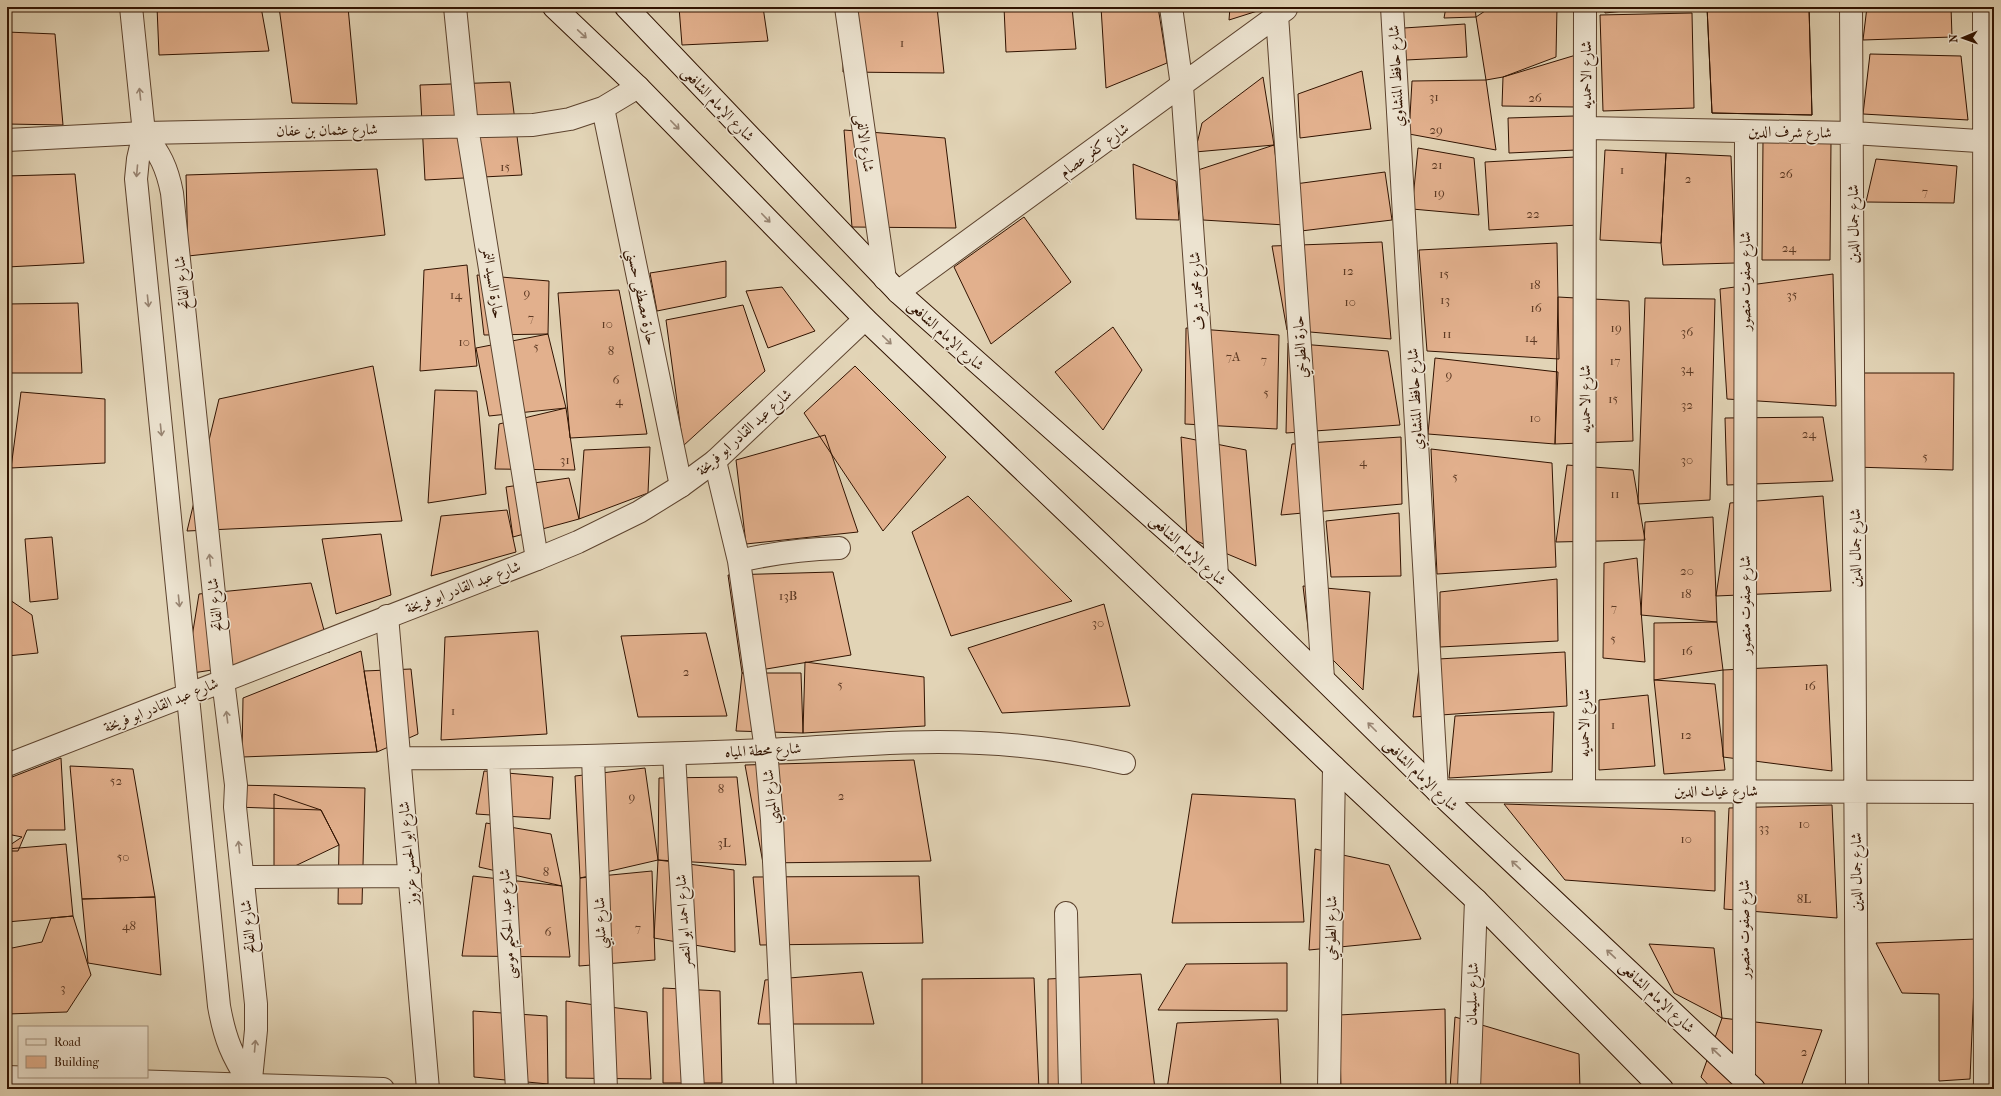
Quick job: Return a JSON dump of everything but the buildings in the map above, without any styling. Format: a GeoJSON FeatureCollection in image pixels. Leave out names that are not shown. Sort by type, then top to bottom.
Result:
{"type":"FeatureCollection","features":[{"type":"Feature","properties":{"kind":"street"},"geometry":{"type":"LineString","coordinates":[[130,7],[144,133],[138,159],[136,179],[220,1006],[224,1032],[233,1057],[250,1087]]}},
{"type":"Feature","properties":{"kind":"street","name":"حارة السيد النمر"},"geometry":{"type":"LineString","coordinates":[[455,7],[467,127],[537,559]]}},
{"type":"Feature","properties":{"kind":"street"},"geometry":{"type":"LineString","coordinates":[[554,7],[638,87],[865,319],[1334,768],[1476,900],[1662,1089]]}},
{"type":"Feature","properties":{"kind":"street","name":"شارع الإمام الشافعى"},"geometry":{"type":"LineString","coordinates":[[626,7],[892,286],[1217,575],[1437,791],[1749,1084]]}},
{"type":"Feature","properties":{"kind":"street","name":"شارع الالفى"},"geometry":{"type":"LineString","coordinates":[[846,7],[892,286]]}},
{"type":"Feature","properties":{"kind":"street","name":"شارع محمد شرف"},"geometry":{"type":"LineString","coordinates":[[1171,7],[1182,86],[1217,575]]}},
{"type":"Feature","properties":{"kind":"street","name":"شارع حافظ المنشاوي"},"geometry":{"type":"LineString","coordinates":[[1392,7],[1437,791]]}},
{"type":"Feature","properties":{"kind":"street","name":"شارع الاحمديه"},"geometry":{"type":"LineString","coordinates":[[1584,791],[1585,7]]}},
{"type":"Feature","properties":{"kind":"street","name":"شارع جمال الدين"},"geometry":{"type":"LineString","coordinates":[[1851,7],[1853,133],[1857,1089]]}},
{"type":"Feature","properties":{"kind":"street"},"geometry":{"type":"LineString","coordinates":[[1984,7],[1989,141],[1990,792],[1985,1089]]}},
{"type":"Feature","properties":{"kind":"street","name":"شارع كفر عصام"},"geometry":{"type":"LineString","coordinates":[[892,286],[1182,86],[1283,11]]}},
{"type":"Feature","properties":{"kind":"street","name":"حارة الطوخي"},"geometry":{"type":"LineString","coordinates":[[1283,11],[1323,678]]}},
{"type":"Feature","properties":{"kind":"street","name":"شارع عثمان بن عفان"},"geometry":{"type":"LineString","coordinates":[[7,140],[144,133],[533,125],[570,119],[603,108],[638,87]]}},
{"type":"Feature","properties":{"kind":"street","name":"حارة مصطفى حسني"},"geometry":{"type":"LineString","coordinates":[[603,108],[681,486]]}},
{"type":"Feature","properties":{"kind":"street","name":"شارع شرف الدين"},"geometry":{"type":"LineString","coordinates":[[1586,128],[1853,133],[1989,141]]}},
{"type":"Feature","properties":{"kind":"street","name":"شارع صفوت منصور"},"geometry":{"type":"LineString","coordinates":[[1746,132],[1744,791],[1749,1084]]}},
{"type":"Feature","properties":{"kind":"street","name":"شارع الفاتح"},"geometry":{"type":"LineString","coordinates":[[144,133],[160,154],[168,173],[172,193],[223,680],[236,785],[235,807],[256,1004],[256,1030],[250,1087]]}},
{"type":"Feature","properties":{"kind":"street","name":"شارع عبد القادر ابو فريخة"},"geometry":{"type":"LineString","coordinates":[[7,765],[188,696],[223,680],[537,559],[578,542],[639,512],[681,486],[715,461],[865,319]]}},
{"type":"Feature","properties":{"kind":"street","name":"شارع الميهي"},"geometry":{"type":"LineString","coordinates":[[715,461],[739,561],[766,750],[772,820],[785,1089]]}},
{"type":"Feature","properties":{"kind":"street"},"geometry":{"type":"LineString","coordinates":[[739,561],[772,553],[805,549],[839,548]]}},
{"type":"Feature","properties":{"kind":"street","name":"شارع ابو الحسن عزوز"},"geometry":{"type":"LineString","coordinates":[[387,616],[428,1089]]}},
{"type":"Feature","properties":{"kind":"street","name":"شارع محطة المياه"},"geometry":{"type":"LineString","coordinates":[[400,758],[498,759],[593,757],[916,742],[978,742],[1027,746],[1081,753],[1124,763]]}},
{"type":"Feature","properties":{"kind":"street","name":"شارع احمد ابو النصر"},"geometry":{"type":"LineString","coordinates":[[674,754],[693,1089]]}},
{"type":"Feature","properties":{"kind":"street","name":"شارع شلبي"},"geometry":{"type":"LineString","coordinates":[[593,757],[606,1089]]}},
{"type":"Feature","properties":{"kind":"street","name":"شارع عبد الحكيم موسى"},"geometry":{"type":"LineString","coordinates":[[498,759],[517,1089]]}},
{"type":"Feature","properties":{"kind":"street","name":"شارع الطوخي"},"geometry":{"type":"LineString","coordinates":[[1329,1089],[1334,768]]}},
{"type":"Feature","properties":{"kind":"street","name":"شارع غياث الدين"},"geometry":{"type":"LineString","coordinates":[[1437,791],[1990,792]]}},
{"type":"Feature","properties":{"kind":"street"},"geometry":{"type":"LineString","coordinates":[[243,877],[410,876]]}},
{"type":"Feature","properties":{"kind":"street","name":"شارع سليمان"},"geometry":{"type":"LineString","coordinates":[[1469,1089],[1476,900]]}},
{"type":"Feature","properties":{"kind":"street"},"geometry":{"type":"LineString","coordinates":[[1066,913],[1070,1089]]}},
{"type":"Feature","properties":{"kind":"street"},"geometry":{"type":"LineString","coordinates":[[7,1077],[18,1077]]}},
{"type":"Feature","properties":{"kind":"street"},"geometry":{"type":"LineString","coordinates":[[31,1078],[250,1087],[383,1089]]}}]}
